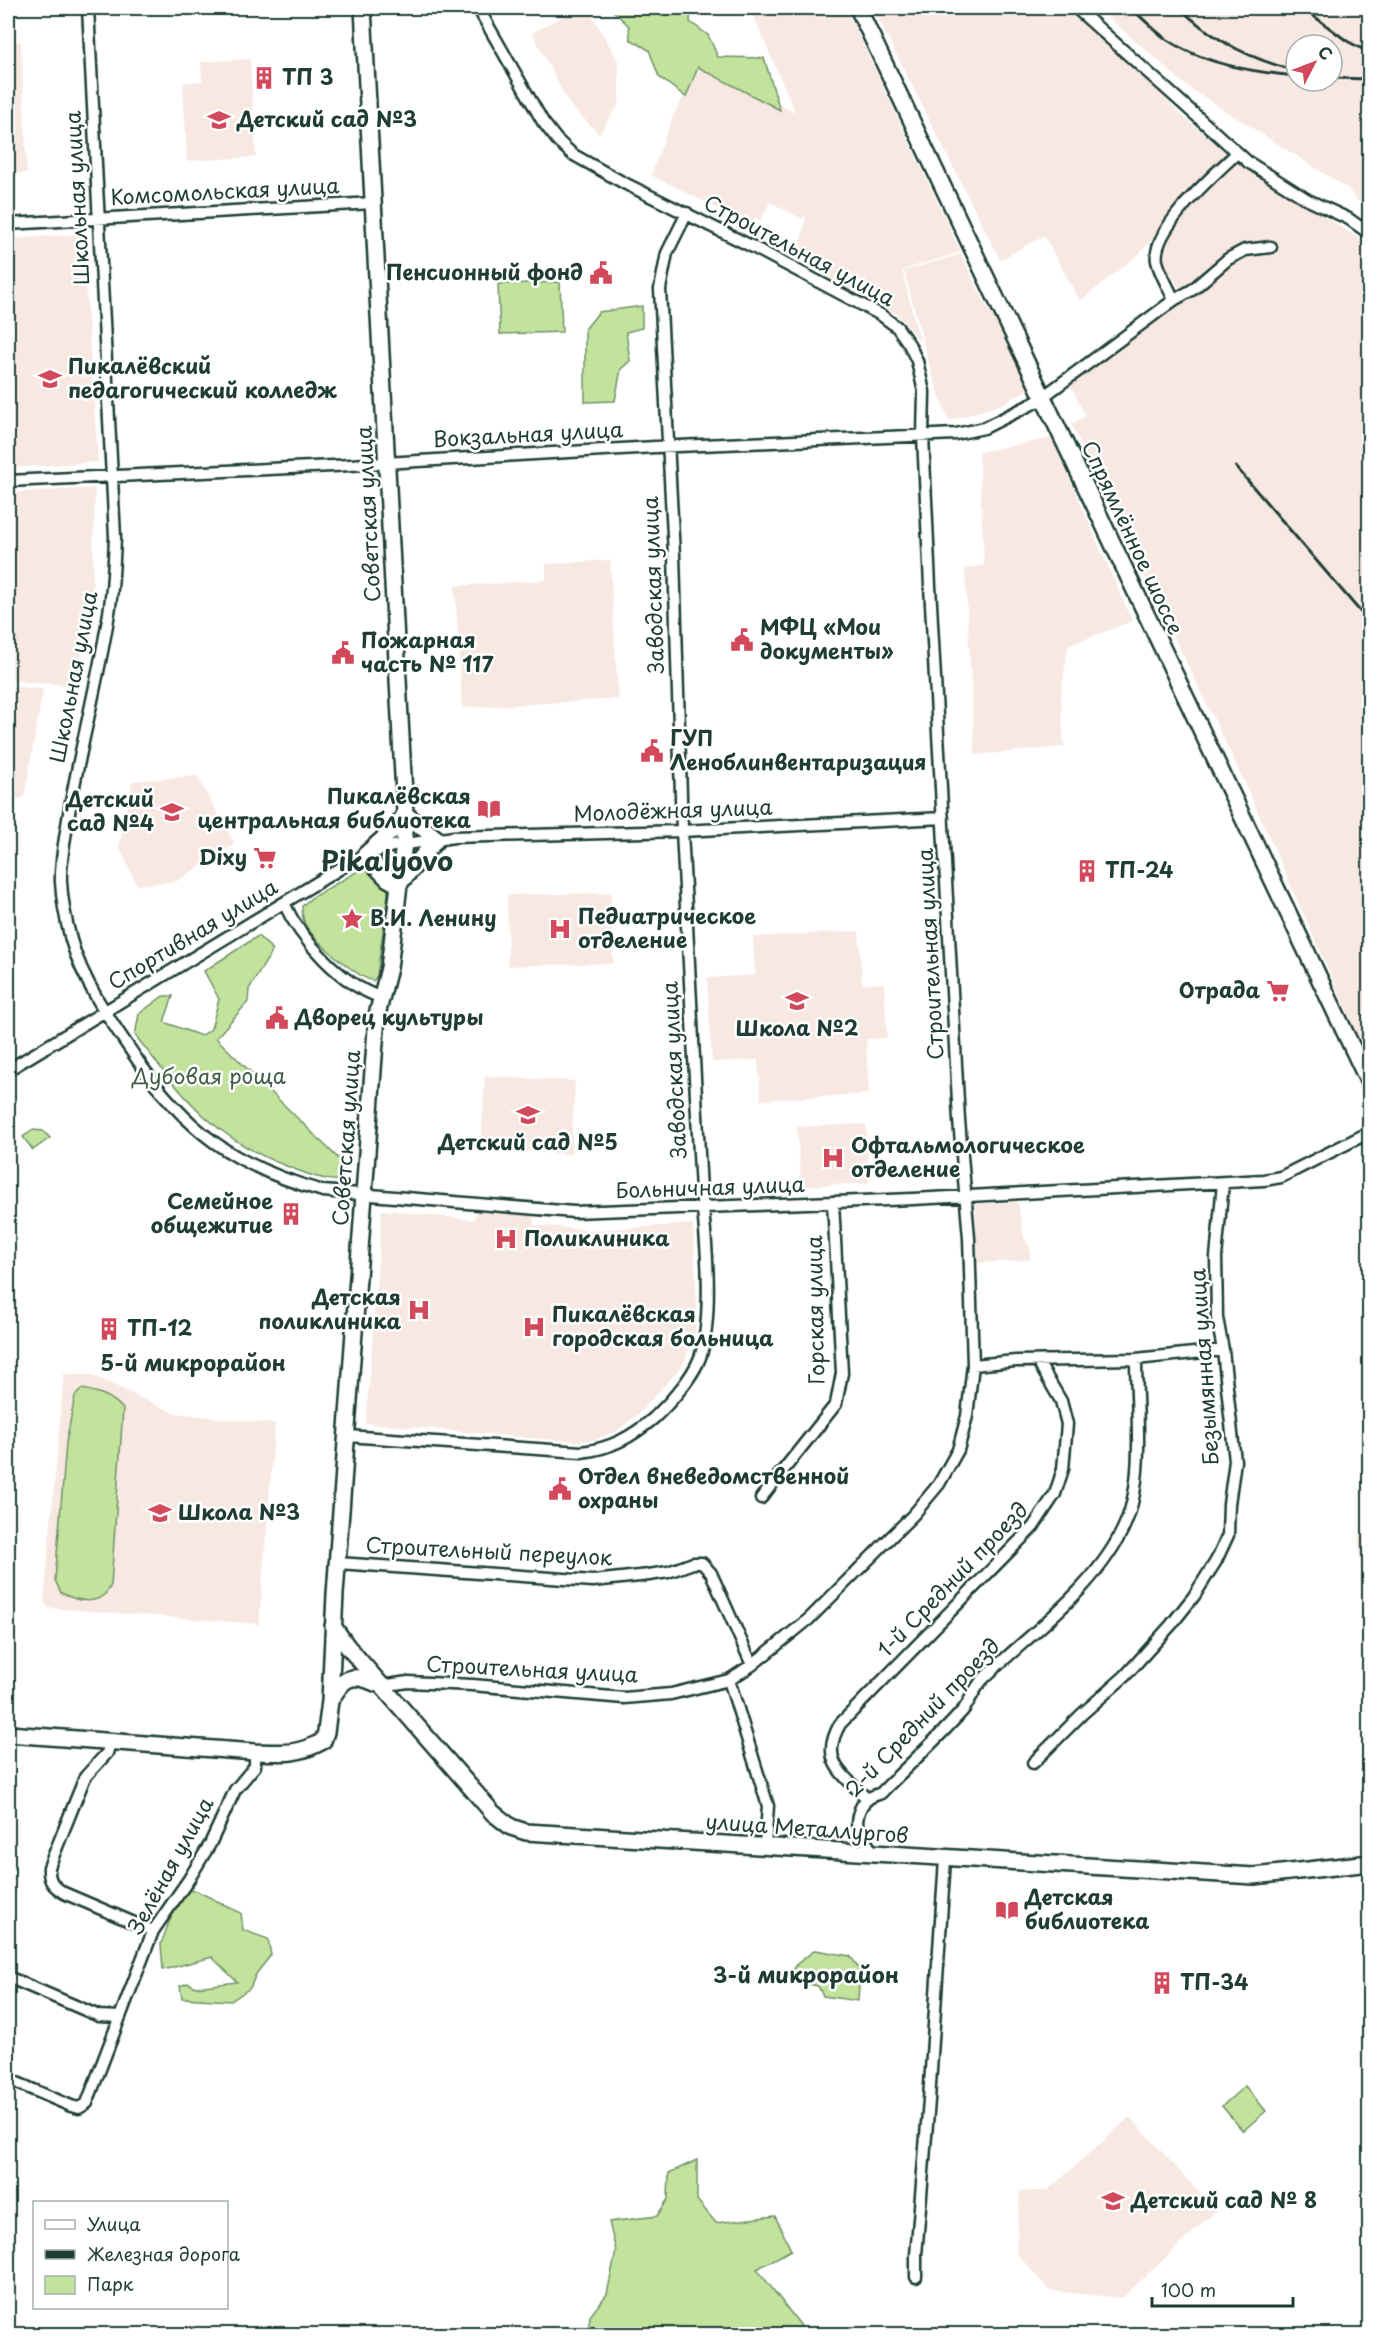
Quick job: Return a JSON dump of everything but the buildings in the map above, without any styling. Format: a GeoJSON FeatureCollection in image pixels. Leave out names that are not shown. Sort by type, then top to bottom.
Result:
{"type":"FeatureCollection","features":[{"type":"Feature","properties":{"kind":"street","name":"Школьная улица"},"geometry":{"type":"LineString","coordinates":[[88,8],[115,537],[108,619],[74,780],[61,881],[71,942],[85,976],[105,1011],[153,1083],[175,1110],[209,1140],[252,1167],[291,1182],[323,1191],[365,1195]]}},
{"type":"Feature","properties":{"kind":"street","name":"Советская улица"},"geometry":{"type":"LineString","coordinates":[[8,1734],[255,1752],[306,1750],[322,1741],[326,1732],[330,1701],[333,1626],[376,1015],[389,968],[404,843],[405,813],[363,8]]}},
{"type":"Feature","properties":{"kind":"street","name":"Строительная улица"},"geometry":{"type":"LineString","coordinates":[[381,1686],[408,1682],[472,1685],[624,1698],[671,1694],[729,1680],[752,1665],[809,1619],[914,1514],[939,1484],[958,1450],[967,1416],[973,1365],[969,1238],[959,1120],[923,436],[924,392],[917,361],[897,327],[860,302],[572,154],[543,122],[478,8]]}},
{"type":"Feature","properties":{"kind":"street","name":"Спрямлённое шоссе"},"geometry":{"type":"LineString","coordinates":[[858,8],[1370,1085]]}},
{"type":"Feature","properties":{"kind":"street"},"geometry":{"type":"LineString","coordinates":[[1076,8],[1237,153],[1308,200],[1349,219],[1370,234]]}},
{"type":"Feature","properties":{"kind":"street"},"geometry":{"type":"LineString","coordinates":[[1174,300],[1157,262],[1157,246],[1166,230],[1201,186],[1237,153]]}},
{"type":"Feature","properties":{"kind":"street","name":"Комсомольская улица"},"geometry":{"type":"LineString","coordinates":[[8,224],[373,203]]}},
{"type":"Feature","properties":{"kind":"street","name":"Заводская улица"},"geometry":{"type":"LineString","coordinates":[[347,1436],[581,1452],[610,1446],[629,1438],[666,1407],[690,1375],[702,1353],[708,1316],[682,831],[674,555],[660,289],[667,253],[687,213]]}},
{"type":"Feature","properties":{"kind":"street","name":"Вокзальная улица"},"geometry":{"type":"LineString","coordinates":[[8,481],[956,434],[984,428],[1042,398],[1174,300],[1192,290],[1228,259],[1245,250],[1271,247]]}},
{"type":"Feature","properties":{"kind":"street"},"geometry":{"type":"LineString","coordinates":[[405,813],[436,839],[399,885],[388,879],[365,855],[395,828],[405,813]]}},
{"type":"Feature","properties":{"kind":"street","name":"Молодёжная улица"},"geometry":{"type":"LineString","coordinates":[[404,843],[516,835],[682,831],[943,819]]}},
{"type":"Feature","properties":{"kind":"street","name":"Спортивная улица"},"geometry":{"type":"LineString","coordinates":[[8,1070],[365,855],[404,843]]}},
{"type":"Feature","properties":{"kind":"street"},"geometry":{"type":"LineString","coordinates":[[284,903],[292,920],[306,940],[343,975],[367,993],[380,997]]}},
{"type":"Feature","properties":{"kind":"street","name":"Больничная улица"},"geometry":{"type":"LineString","coordinates":[[365,1195],[573,1212],[1223,1183],[1281,1177],[1370,1132]]}},
{"type":"Feature","properties":{"kind":"street","name":"Безымянная улица"},"geometry":{"type":"LineString","coordinates":[[1033,1762],[1125,1676],[1171,1625],[1205,1579],[1228,1535],[1229,1504],[1235,1461],[1223,1350],[1217,1318],[1216,1257],[1223,1183]]}},
{"type":"Feature","properties":{"kind":"street","name":"Горская улица"},"geometry":{"type":"LineString","coordinates":[[761,1498],[836,1404],[842,1373],[833,1202]]}},
{"type":"Feature","properties":{"kind":"street"},"geometry":{"type":"LineString","coordinates":[[973,1365],[1016,1361],[1136,1359],[1223,1350]]}},
{"type":"Feature","properties":{"kind":"street","name":"2-й Средний проезд"},"geometry":{"type":"LineString","coordinates":[[873,1854],[868,1842],[859,1833],[856,1822],[867,1799],[881,1793],[965,1707],[981,1680],[1066,1602],[1108,1556],[1126,1521],[1135,1492],[1137,1467],[1136,1359]]}},
{"type":"Feature","properties":{"kind":"street","name":"1-й Средний проезд"},"geometry":{"type":"LineString","coordinates":[[867,1799],[841,1772],[831,1757],[830,1747],[840,1724],[1034,1527],[1055,1494],[1063,1469],[1066,1424],[1061,1401],[1038,1362]]}},
{"type":"Feature","properties":{"kind":"street","name":"Строительный переулок"},"geometry":{"type":"LineString","coordinates":[[338,1563],[593,1581],[668,1572],[693,1563],[702,1563],[711,1573],[752,1665]]}},
{"type":"Feature","properties":{"kind":"street","name":"улица Металлургов"},"geometry":{"type":"LineString","coordinates":[[333,1626],[381,1686],[493,1813],[511,1827],[537,1834],[1254,1876],[1370,1863]]}},
{"type":"Feature","properties":{"kind":"street"},"geometry":{"type":"LineString","coordinates":[[330,1701],[339,1687],[354,1677],[362,1677],[381,1686]]}},
{"type":"Feature","properties":{"kind":"street"},"geometry":{"type":"LineString","coordinates":[[729,1680],[768,1806],[765,1846]]}},
{"type":"Feature","properties":{"kind":"street"},"geometry":{"type":"LineString","coordinates":[[111,1741],[107,1753],[85,1777],[50,1867],[49,1877],[54,1886],[64,1893],[153,1931]]}},
{"type":"Feature","properties":{"kind":"street","name":"Зелёная улица"},"geometry":{"type":"LineString","coordinates":[[8,2079],[71,2106],[79,2108],[87,2103],[153,1931],[210,1844],[235,1790],[255,1766],[255,1752]]}},
{"type":"Feature","properties":{"kind":"street"},"geometry":{"type":"LineString","coordinates":[[916,2277],[945,1859]]}},
{"type":"Feature","properties":{"kind":"street"},"geometry":{"type":"LineString","coordinates":[[8,1977],[99,2016],[120,2017]]}},
{"type":"Feature","properties":{"kind":"shaded area"},"geometry":{"type":"Polygon","coordinates":[[[578,8],[588,8],[619,63],[619,104],[599,134],[569,104],[532,33],[578,8]]]}},
{"type":"Feature","properties":{"kind":"shaded area"},"geometry":{"type":"Polygon","coordinates":[[[750,8],[846,8],[961,252],[902,270],[920,342],[897,314],[798,260],[806,214],[802,219],[770,202],[761,220],[755,218],[751,225],[651,175],[673,116],[701,67],[795,112],[750,8]]]}},
{"type":"Feature","properties":{"kind":"shaded area"},"geometry":{"type":"Polygon","coordinates":[[[873,8],[1065,8],[1152,84],[1177,111],[1227,153],[1138,255],[1080,301],[1044,236],[1000,260],[873,8]]]}},
{"type":"Feature","properties":{"kind":"shaded area"},"geometry":{"type":"Polygon","coordinates":[[[1098,8],[1369,8],[1369,214],[1347,188],[1188,87],[1098,8]]]}},
{"type":"Feature","properties":{"kind":"shaded area"},"geometry":{"type":"Polygon","coordinates":[[[8,42],[21,42],[27,173],[8,174],[8,42]]]}},
{"type":"Feature","properties":{"kind":"shaded area","name":"Детский сад №3"},"geometry":{"type":"Polygon","coordinates":[[[250,59],[256,157],[187,161],[183,83],[202,81],[201,62],[250,59]]]}},
{"type":"Feature","properties":{"kind":"shaded area"},"geometry":{"type":"Polygon","coordinates":[[[1239,162],[1369,245],[1369,1060],[1244,781],[1071,424],[1086,416],[1067,380],[1100,364],[1179,304],[1178,286],[1164,264],[1163,246],[1171,231],[1204,190],[1227,169],[1239,162]]]}},
{"type":"Feature","properties":{"kind":"shaded area","name":"Пикалёвский педагогический колледж"},"geometry":{"type":"Polygon","coordinates":[[[82,234],[98,462],[8,468],[8,239],[82,234]]]}},
{"type":"Feature","properties":{"kind":"shaded area"},"geometry":{"type":"Polygon","coordinates":[[[961,254],[988,309],[992,308],[1028,389],[1002,404],[949,421],[932,374],[904,271],[961,254]]]}},
{"type":"Feature","properties":{"kind":"shaded area"},"geometry":{"type":"Polygon","coordinates":[[[1052,438],[1132,621],[1068,646],[1061,696],[1064,747],[975,755],[965,569],[984,565],[979,452],[1052,438]]]}},
{"type":"Feature","properties":{"kind":"shaded area"},"geometry":{"type":"Polygon","coordinates":[[[95,488],[92,596],[76,686],[8,680],[8,493],[95,488]]]}},
{"type":"Feature","properties":{"kind":"shaded area"},"geometry":{"type":"Polygon","coordinates":[[[610,560],[618,699],[462,708],[455,586],[546,580],[546,564],[610,560]]]}},
{"type":"Feature","properties":{"kind":"shaded area"},"geometry":{"type":"Polygon","coordinates":[[[8,686],[43,689],[24,798],[13,799],[10,815],[8,815],[8,686]]]}},
{"type":"Feature","properties":{"kind":"shaded area","name":"Детский сад №4"},"geometry":{"type":"Polygon","coordinates":[[[197,776],[235,844],[177,881],[137,885],[119,847],[132,781],[197,776]]]}},
{"type":"Feature","properties":{"kind":"shaded area","name":"Педиатрическое отделение"},"geometry":{"type":"Polygon","coordinates":[[[611,893],[613,963],[508,966],[507,895],[611,893]]]}},
{"type":"Feature","properties":{"kind":"shaded area","name":"Школа №2"},"geometry":{"type":"Polygon","coordinates":[[[859,931],[862,984],[884,983],[887,1038],[866,1039],[869,1094],[761,1100],[758,1060],[712,1062],[707,978],[755,975],[753,937],[859,931]]]}},
{"type":"Feature","properties":{"kind":"shaded area","name":"Детский сад №5"},"geometry":{"type":"Polygon","coordinates":[[[485,1076],[575,1081],[571,1154],[481,1149],[485,1076]]]}},
{"type":"Feature","properties":{"kind":"shaded area","name":"Офтальмологическое отделение"},"geometry":{"type":"Polygon","coordinates":[[[866,1124],[869,1183],[801,1186],[797,1127],[866,1124]]]}},
{"type":"Feature","properties":{"kind":"shaded area"},"geometry":{"type":"Polygon","coordinates":[[[1018,1202],[1024,1238],[1030,1247],[1030,1260],[978,1263],[975,1204],[1018,1202]]]}},
{"type":"Feature","properties":{"kind":"shaded area","name":"Пикалёвская городская больница"},"geometry":{"type":"Polygon","coordinates":[[[382,1210],[474,1220],[476,1212],[534,1216],[533,1225],[593,1230],[693,1224],[697,1307],[694,1340],[682,1366],[639,1413],[617,1431],[594,1440],[541,1439],[366,1423],[382,1210]]]}},
{"type":"Feature","properties":{"kind":"shaded area","name":"Школа №3"},"geometry":{"type":"Polygon","coordinates":[[[64,1374],[92,1375],[174,1413],[275,1424],[259,1624],[49,1608],[44,1602],[64,1374]]]}},
{"type":"Feature","properties":{"kind":"shaded area"},"geometry":{"type":"Polygon","coordinates":[[[1358,1536],[1369,1536],[1369,1656],[1358,1536]]]}},
{"type":"Feature","properties":{"kind":"shaded area","name":"Детский сад № 8"},"geometry":{"type":"Polygon","coordinates":[[[1130,2117],[1216,2211],[1122,2298],[1050,2291],[1016,2253],[1020,2191],[1047,2191],[1130,2117]]]}},
{"type":"Feature","properties":{"kind":"green space"},"geometry":{"type":"Polygon","coordinates":[[[610,8],[691,8],[690,22],[708,35],[718,57],[764,58],[780,110],[698,67],[686,97],[659,77],[649,50],[630,39],[629,26],[610,8]]]}},
{"type":"Feature","properties":{"kind":"green space"},"geometry":{"type":"Polygon","coordinates":[[[560,282],[562,332],[500,334],[498,284],[560,282]]]}},
{"type":"Feature","properties":{"kind":"green space"},"geometry":{"type":"Polygon","coordinates":[[[642,306],[642,328],[626,332],[630,361],[621,369],[615,401],[585,402],[585,329],[599,312],[642,306]]]}},
{"type":"Feature","properties":{"kind":"green space"},"geometry":{"type":"Polygon","coordinates":[[[365,867],[387,887],[388,893],[377,976],[373,981],[357,973],[326,948],[310,931],[304,922],[302,913],[302,906],[311,898],[365,867]]]}},
{"type":"Feature","properties":{"kind":"green space","name":"Дубовая роща"},"geometry":{"type":"Polygon","coordinates":[[[258,936],[273,950],[249,989],[248,1002],[216,1038],[346,1166],[342,1181],[308,1174],[263,1156],[220,1129],[185,1096],[135,1035],[139,1014],[163,996],[173,996],[164,1022],[201,1036],[211,1029],[219,999],[204,971],[258,936]]]}},
{"type":"Feature","properties":{"kind":"green space"},"geometry":{"type":"Polygon","coordinates":[[[33,1130],[43,1131],[50,1138],[33,1150],[23,1137],[33,1130]]]}},
{"type":"Feature","properties":{"kind":"green space"},"geometry":{"type":"Polygon","coordinates":[[[82,1389],[104,1395],[123,1409],[111,1585],[102,1597],[89,1601],[75,1599],[61,1593],[55,1580],[66,1443],[75,1396],[82,1389]]]}},
{"type":"Feature","properties":{"kind":"green space"},"geometry":{"type":"Polygon","coordinates":[[[186,1890],[197,1891],[241,1913],[243,1930],[268,1939],[271,1955],[256,1974],[250,1988],[231,2001],[182,1998],[180,1986],[188,1983],[196,1987],[237,1982],[212,1957],[163,1970],[161,1944],[169,1922],[186,1890]]]}},
{"type":"Feature","properties":{"kind":"green space"},"geometry":{"type":"Polygon","coordinates":[[[815,1950],[850,1956],[860,1969],[858,2001],[823,1996],[818,1986],[786,1980],[798,1963],[815,1950]]]}},
{"type":"Feature","properties":{"kind":"green space"},"geometry":{"type":"Polygon","coordinates":[[[1245,2086],[1266,2111],[1243,2131],[1222,2106],[1245,2086]]]}},
{"type":"Feature","properties":{"kind":"green space"},"geometry":{"type":"Polygon","coordinates":[[[697,2160],[697,2200],[716,2223],[775,2216],[791,2250],[757,2269],[801,2326],[798,2334],[588,2334],[590,2316],[607,2294],[616,2251],[609,2222],[657,2216],[668,2199],[669,2173],[697,2160]]]}},
{"type":"Feature","properties":{"kind":"railway"},"geometry":{"type":"LineString","coordinates":[[1131,8],[1166,39],[1196,55],[1246,69],[1284,75]]}},
{"type":"Feature","properties":{"kind":"railway"},"geometry":{"type":"LineString","coordinates":[[1180,8],[1205,29],[1232,46],[1284,67]]}},
{"type":"Feature","properties":{"kind":"railway"},"geometry":{"type":"LineString","coordinates":[[1303,8],[1347,41],[1370,53]]}},
{"type":"Feature","properties":{"kind":"railway"},"geometry":{"type":"LineString","coordinates":[[1344,78],[1370,79]]}},
{"type":"Feature","properties":{"kind":"railway"},"geometry":{"type":"LineString","coordinates":[[1236,467],[1370,623]]}},
{"type":"Feature","properties":{"kind":"place","name":"ТП 3"},"geometry":{"type":"Point","coordinates":[264,78]}},
{"type":"Feature","properties":{"kind":"place","name":"Детский сад №3"},"geometry":{"type":"Point","coordinates":[219,120]}},
{"type":"Feature","properties":{"kind":"place","name":"Пенсионный фонд"},"geometry":{"type":"Point","coordinates":[601,273]}},
{"type":"Feature","properties":{"kind":"place","name":"Пикалёвский педагогический колледж"},"geometry":{"type":"Point","coordinates":[50,379]}},
{"type":"Feature","properties":{"kind":"place","name":"МФЦ «Мои документы»"},"geometry":{"type":"Point","coordinates":[742,640]}},
{"type":"Feature","properties":{"kind":"place","name":"Пожарная часть № 117"},"geometry":{"type":"Point","coordinates":[343,653]}},
{"type":"Feature","properties":{"kind":"place","name":"ГУП Леноблинвентаризация"},"geometry":{"type":"Point","coordinates":[652,751]}},
{"type":"Feature","properties":{"kind":"place","name":"Пикалёвская центральная библиотека"},"geometry":{"type":"Point","coordinates":[489,809]}},
{"type":"Feature","properties":{"kind":"place","name":"Детский сад №4"},"geometry":{"type":"Point","coordinates":[172,812]}},
{"type":"Feature","properties":{"kind":"place","name":"Dixy"},"geometry":{"type":"Point","coordinates":[265,858]}},
{"type":"Feature","properties":{"kind":"place","name":"ТП-24"},"geometry":{"type":"Point","coordinates":[1087,871]}},
{"type":"Feature","properties":{"kind":"place","name":"В.И. Ленину"},"geometry":{"type":"Point","coordinates":[352,919]}},
{"type":"Feature","properties":{"kind":"place","name":"Педиатрическое отделение"},"geometry":{"type":"Point","coordinates":[560,929]}},
{"type":"Feature","properties":{"kind":"place","name":"Отрада"},"geometry":{"type":"Point","coordinates":[1278,991]}},
{"type":"Feature","properties":{"kind":"place","name":"Школа №2"},"geometry":{"type":"Point","coordinates":[797,1001]}},
{"type":"Feature","properties":{"kind":"place","name":"Дворец культуры"},"geometry":{"type":"Point","coordinates":[277,1018]}},
{"type":"Feature","properties":{"kind":"place","name":"Детский сад №5"},"geometry":{"type":"Point","coordinates":[528,1115]}},
{"type":"Feature","properties":{"kind":"place","name":"Офтальмологическое отделение"},"geometry":{"type":"Point","coordinates":[833,1158]}},
{"type":"Feature","properties":{"kind":"place","name":"Семейное общежитие"},"geometry":{"type":"Point","coordinates":[291,1214]}},
{"type":"Feature","properties":{"kind":"place","name":"Поликлиника"},"geometry":{"type":"Point","coordinates":[506,1239]}},
{"type":"Feature","properties":{"kind":"place","name":"Детская поликлиника"},"geometry":{"type":"Point","coordinates":[419,1310]}},
{"type":"Feature","properties":{"kind":"place","name":"Пикалёвская городская больница"},"geometry":{"type":"Point","coordinates":[534,1327]}},
{"type":"Feature","properties":{"kind":"place","name":"ТП-12"},"geometry":{"type":"Point","coordinates":[109,1329]}},
{"type":"Feature","properties":{"kind":"place","name":"Отдел вневедомственной охраны"},"geometry":{"type":"Point","coordinates":[560,1489]}},
{"type":"Feature","properties":{"kind":"place","name":"Школа №3"},"geometry":{"type":"Point","coordinates":[160,1513]}},
{"type":"Feature","properties":{"kind":"place","name":"Детская библиотека"},"geometry":{"type":"Point","coordinates":[1007,1910]}},
{"type":"Feature","properties":{"kind":"place","name":"ТП-34"},"geometry":{"type":"Point","coordinates":[1162,1983]}},
{"type":"Feature","properties":{"kind":"place","name":"Детский сад № 8"},"geometry":{"type":"Point","coordinates":[1113,2201]}},
{"type":"Feature","properties":{"kind":"district","name":"Pikalyovo"},"geometry":{"type":"Point","coordinates":[387,862]}},
{"type":"Feature","properties":{"kind":"district","name":"5-й микрорайон"},"geometry":{"type":"Point","coordinates":[193,1363]}},
{"type":"Feature","properties":{"kind":"district","name":"3-й микрорайон"},"geometry":{"type":"Point","coordinates":[806,1975]}}]}
